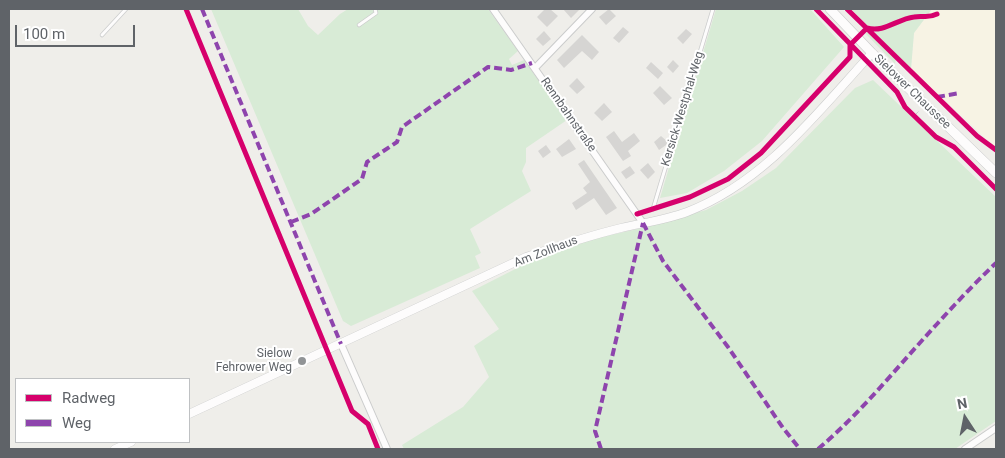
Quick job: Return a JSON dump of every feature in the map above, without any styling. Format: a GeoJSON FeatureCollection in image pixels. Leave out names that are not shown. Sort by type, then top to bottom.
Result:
{"type":"FeatureCollection","features":[{"type":"Feature","properties":{"kind":"main road","name":"Sielower Chaussee"},"geometry":{"type":"LineString","coordinates":[[830,9],[872,53],[996,173]]}},
{"type":"Feature","properties":{"kind":"street","name":"Rennbahnstraße"},"geometry":{"type":"LineString","coordinates":[[493,9],[643,222]]}},
{"type":"Feature","properties":{"kind":"street"},"geometry":{"type":"LineString","coordinates":[[535,68],[592,9]]}},
{"type":"Feature","properties":{"kind":"street","name":"Am Zollhaus"},"geometry":{"type":"LineString","coordinates":[[190,414],[526,258],[567,242],[686,212],[718,198],[752,176],[787,145],[872,53]]}},
{"type":"Feature","properties":{"kind":"street"},"geometry":{"type":"LineString","coordinates":[[341,344],[387,449]]}},
{"type":"Feature","properties":{"kind":"street"},"geometry":{"type":"LineString","coordinates":[[965,449],[996,428]]}},
{"type":"Feature","properties":{"kind":"street"},"geometry":{"type":"LineString","coordinates":[[114,449],[128,443]]}},
{"type":"Feature","properties":{"kind":"lane"},"geometry":{"type":"LineString","coordinates":[[102,36],[126,9]]}},
{"type":"Feature","properties":{"kind":"lane"},"geometry":{"type":"LineString","coordinates":[[359,25],[376,13],[375,9]]}},
{"type":"Feature","properties":{"kind":"lane","name":"Kersick-Westphal-Weg"},"geometry":{"type":"LineString","coordinates":[[653,209],[713,9]]}},
{"type":"Feature","properties":{"kind":"path"},"geometry":{"type":"LineString","coordinates":[[847,9],[978,136],[996,150]]}},
{"type":"Feature","properties":{"kind":"path"},"geometry":{"type":"LineString","coordinates":[[884,80],[896,92],[905,107],[914,116],[936,137],[954,147],[996,189]]}},
{"type":"Feature","properties":{"kind":"path"},"geometry":{"type":"LineString","coordinates":[[914,116],[919,111]]}},
{"type":"Feature","properties":{"kind":"shaded area"},"geometry":{"type":"Polygon","coordinates":[[[932,9],[996,9],[996,148],[911,69],[914,33],[932,9]]]}},
{"type":"Feature","properties":{"kind":"green space"},"geometry":{"type":"Polygon","coordinates":[[[211,9],[298,9],[308,26],[318,35],[348,9],[373,9],[374,11],[377,9],[488,9],[518,51],[509,59],[512,65],[524,60],[567,120],[526,148],[526,162],[522,171],[531,191],[470,229],[481,253],[475,256],[480,268],[351,326],[343,321],[211,9]]]}},
{"type":"Feature","properties":{"kind":"green space"},"geometry":{"type":"Polygon","coordinates":[[[716,9],[810,9],[844,47],[762,141],[724,171],[687,193],[660,198],[716,9]]]}},
{"type":"Feature","properties":{"kind":"green space"},"geometry":{"type":"Polygon","coordinates":[[[851,9],[932,9],[914,33],[911,69],[851,9]]]}},
{"type":"Feature","properties":{"kind":"green space"},"geometry":{"type":"Polygon","coordinates":[[[869,32],[896,59],[895,64],[865,33],[869,32]]]}},
{"type":"Feature","properties":{"kind":"green space"},"geometry":{"type":"Polygon","coordinates":[[[873,80],[996,197],[996,421],[955,449],[404,449],[402,445],[463,407],[489,377],[474,346],[499,329],[472,291],[535,259],[588,240],[642,228],[706,210],[742,191],[776,168],[855,88],[873,80]]]}},
{"type":"Feature","properties":{"kind":"building"},"geometry":{"type":"Polygon","coordinates":[[[545,9],[550,9],[558,16],[547,27],[537,17],[545,9]]]}},
{"type":"Feature","properties":{"kind":"building"},"geometry":{"type":"Polygon","coordinates":[[[563,9],[580,9],[571,18],[563,9]]]}},
{"type":"Feature","properties":{"kind":"building"},"geometry":{"type":"Polygon","coordinates":[[[609,9],[616,16],[606,25],[599,17],[609,9]]]}},
{"type":"Feature","properties":{"kind":"building"},"geometry":{"type":"Polygon","coordinates":[[[623,27],[629,32],[619,43],[613,38],[623,27]]]}},
{"type":"Feature","properties":{"kind":"building"},"geometry":{"type":"Polygon","coordinates":[[[686,29],[692,34],[683,44],[677,38],[686,29]]]}},
{"type":"Feature","properties":{"kind":"building"},"geometry":{"type":"Polygon","coordinates":[[[544,31],[551,39],[543,46],[536,39],[544,31]]]}},
{"type":"Feature","properties":{"kind":"building"},"geometry":{"type":"Polygon","coordinates":[[[582,35],[599,52],[592,60],[582,51],[564,68],[557,60],[582,35]]]}},
{"type":"Feature","properties":{"kind":"building"},"geometry":{"type":"Polygon","coordinates":[[[673,60],[679,66],[673,73],[667,67],[673,60]]]}},
{"type":"Feature","properties":{"kind":"building"},"geometry":{"type":"Polygon","coordinates":[[[651,62],[663,73],[658,79],[646,68],[651,62]]]}},
{"type":"Feature","properties":{"kind":"building"},"geometry":{"type":"Polygon","coordinates":[[[577,78],[585,87],[577,94],[569,86],[577,78]]]}},
{"type":"Feature","properties":{"kind":"building"},"geometry":{"type":"Polygon","coordinates":[[[660,86],[672,98],[664,105],[653,93],[660,86]]]}},
{"type":"Feature","properties":{"kind":"building"},"geometry":{"type":"Polygon","coordinates":[[[604,103],[612,112],[602,121],[594,113],[604,103]]]}},
{"type":"Feature","properties":{"kind":"building"},"geometry":{"type":"Polygon","coordinates":[[[614,131],[622,142],[634,133],[640,141],[628,151],[631,156],[623,161],[606,137],[614,131]]]}},
{"type":"Feature","properties":{"kind":"building"},"geometry":{"type":"Polygon","coordinates":[[[661,136],[669,143],[659,150],[654,142],[661,136]]]}},
{"type":"Feature","properties":{"kind":"building"},"geometry":{"type":"Polygon","coordinates":[[[569,139],[576,149],[562,157],[556,149],[569,139]]]}},
{"type":"Feature","properties":{"kind":"building"},"geometry":{"type":"Polygon","coordinates":[[[546,145],[551,152],[543,158],[538,151],[546,145]]]}},
{"type":"Feature","properties":{"kind":"building"},"geometry":{"type":"Polygon","coordinates":[[[584,160],[617,208],[606,215],[594,198],[576,210],[572,203],[587,193],[583,188],[590,182],[578,164],[584,160]]]}},
{"type":"Feature","properties":{"kind":"building"},"geometry":{"type":"Polygon","coordinates":[[[648,163],[655,172],[648,179],[640,170],[648,163]]]}},
{"type":"Feature","properties":{"kind":"building"},"geometry":{"type":"Polygon","coordinates":[[[630,166],[635,173],[626,179],[621,172],[630,166]]]}},
{"type":"Feature","properties":{"kind":"marked path"},"geometry":{"type":"LineString","coordinates":[[202,9],[341,344]]}},
{"type":"Feature","properties":{"kind":"marked path"},"geometry":{"type":"LineString","coordinates":[[291,222],[311,214],[362,179],[367,162],[397,142],[402,127],[488,67],[511,70],[532,63]]}},
{"type":"Feature","properties":{"kind":"marked path"},"geometry":{"type":"LineString","coordinates":[[937,97],[960,93]]}},
{"type":"Feature","properties":{"kind":"marked path"},"geometry":{"type":"LineString","coordinates":[[643,223],[663,261],[728,347],[783,428],[800,449]]}},
{"type":"Feature","properties":{"kind":"marked path"},"geometry":{"type":"LineString","coordinates":[[601,449],[595,431],[643,223]]}},
{"type":"Feature","properties":{"kind":"marked path"},"geometry":{"type":"LineString","coordinates":[[818,449],[865,404],[951,308],[996,263]]}},
{"type":"Feature","properties":{"kind":"cycle path"},"geometry":{"type":"LineString","coordinates":[[186,9],[352,411],[368,424],[378,449]]}},
{"type":"Feature","properties":{"kind":"cycle path"},"geometry":{"type":"LineString","coordinates":[[816,9],[897,92],[905,107],[936,137],[954,147],[996,189]]}},
{"type":"Feature","properties":{"kind":"cycle path"},"geometry":{"type":"LineString","coordinates":[[847,9],[977,136],[996,150]]}},
{"type":"Feature","properties":{"kind":"cycle path"},"geometry":{"type":"LineString","coordinates":[[867,28],[879,29],[908,18],[937,14]]}},
{"type":"Feature","properties":{"kind":"cycle path"},"geometry":{"type":"LineString","coordinates":[[637,214],[690,197],[728,179],[761,153],[850,57],[850,45],[867,28]]}},
{"type":"Feature","properties":{"kind":"place","name":"Sielow Fehrower Weg"},"geometry":{"type":"Point","coordinates":[302,361]}}]}
